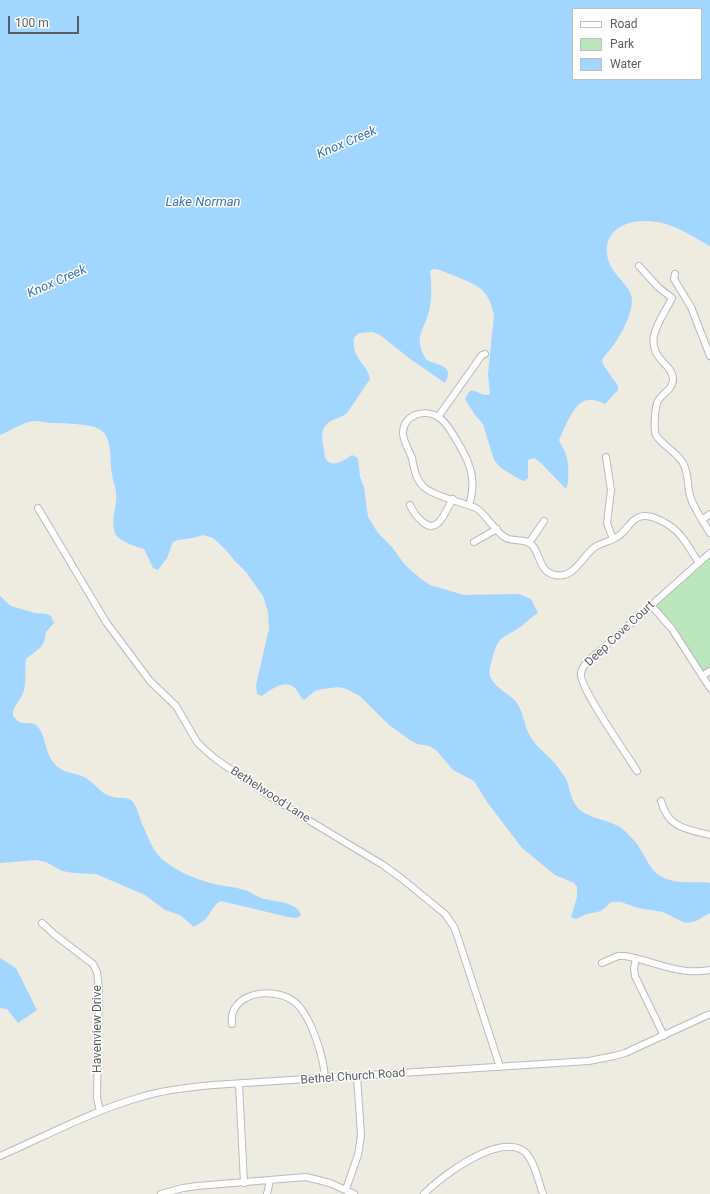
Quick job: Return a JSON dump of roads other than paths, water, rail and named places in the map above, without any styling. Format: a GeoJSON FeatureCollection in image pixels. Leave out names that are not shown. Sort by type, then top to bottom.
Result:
{"type":"FeatureCollection","features":[{"type":"Feature","properties":{"kind":"street"},"geometry":{"type":"LineString","coordinates":[[639,266],[658,287],[672,298],[659,323],[653,341],[655,352],[667,367],[673,378],[671,388],[658,400],[656,405],[655,432],[660,440],[675,453],[683,463],[687,471],[691,498],[710,533]]}},
{"type":"Feature","properties":{"kind":"street"},"geometry":{"type":"LineString","coordinates":[[675,274],[674,279],[691,307],[710,356]]}},
{"type":"Feature","properties":{"kind":"street"},"geometry":{"type":"LineString","coordinates":[[438,417],[482,355],[485,354]]}},
{"type":"Feature","properties":{"kind":"street"},"geometry":{"type":"LineString","coordinates":[[469,505],[473,484],[471,467],[466,457],[448,428],[438,417],[424,413],[415,415],[405,424],[403,435],[416,474],[422,484],[431,492],[469,505],[482,512],[507,538],[529,543],[534,548],[541,564],[553,575],[563,576],[574,570],[596,546],[620,535],[636,518],[641,516],[650,516],[662,522],[680,535],[699,563]]}},
{"type":"Feature","properties":{"kind":"street"},"geometry":{"type":"LineString","coordinates":[[606,457],[611,490],[607,523],[613,539]]}},
{"type":"Feature","properties":{"kind":"street"},"geometry":{"type":"LineString","coordinates":[[410,505],[418,518],[424,523],[433,525],[440,521],[453,500]]}},
{"type":"Feature","properties":{"kind":"street","name":"Bethelwood Lane"},"geometry":{"type":"LineString","coordinates":[[38,508],[106,622],[146,676],[176,706],[197,742],[205,750],[245,779],[388,869],[424,896],[451,921],[458,938],[500,1067]]}},
{"type":"Feature","properties":{"kind":"street"},"geometry":{"type":"LineString","coordinates":[[702,520],[710,514]]}},
{"type":"Feature","properties":{"kind":"street"},"geometry":{"type":"LineString","coordinates":[[529,543],[544,520]]}},
{"type":"Feature","properties":{"kind":"street"},"geometry":{"type":"LineString","coordinates":[[474,542],[497,529]]}},
{"type":"Feature","properties":{"kind":"street","name":"Deep Cove Court"},"geometry":{"type":"LineString","coordinates":[[637,771],[589,696],[581,676],[585,665],[710,553]]}},
{"type":"Feature","properties":{"kind":"street"},"geometry":{"type":"LineString","coordinates":[[651,605],[672,629],[710,688]]}},
{"type":"Feature","properties":{"kind":"street"},"geometry":{"type":"LineString","coordinates":[[702,676],[710,671]]}},
{"type":"Feature","properties":{"kind":"street"},"geometry":{"type":"LineString","coordinates":[[661,801],[664,813],[676,824],[687,829],[710,835]]}},
{"type":"Feature","properties":{"kind":"street","name":"Havenview Drive"},"geometry":{"type":"LineString","coordinates":[[42,923],[55,935],[90,961],[97,972],[99,989],[97,1098],[100,1111]]}},
{"type":"Feature","properties":{"kind":"street"},"geometry":{"type":"LineString","coordinates":[[602,963],[618,956],[636,958],[679,970],[710,970]]}},
{"type":"Feature","properties":{"kind":"street"},"geometry":{"type":"LineString","coordinates":[[636,958],[634,968],[635,976],[664,1036]]}},
{"type":"Feature","properties":{"kind":"street"},"geometry":{"type":"LineString","coordinates":[[232,1024],[233,1010],[248,997],[267,992],[288,997],[298,1004],[307,1019],[321,1056],[325,1078]]}},
{"type":"Feature","properties":{"kind":"street","name":"Bethel Church Road"},"geometry":{"type":"LineString","coordinates":[[2,1155],[100,1111],[130,1100],[164,1092],[194,1087],[604,1059],[664,1036],[710,1014]]}},
{"type":"Feature","properties":{"kind":"street"},"geometry":{"type":"LineString","coordinates":[[346,1189],[360,1148],[361,1122],[358,1076]]}},
{"type":"Feature","properties":{"kind":"street"},"geometry":{"type":"LineString","coordinates":[[240,1084],[244,1183]]}},
{"type":"Feature","properties":{"kind":"street"},"geometry":{"type":"LineString","coordinates":[[0,1148],[2,1155]]}},
{"type":"Feature","properties":{"kind":"street"},"geometry":{"type":"LineString","coordinates":[[424,1194],[447,1173],[473,1158],[495,1149],[513,1148],[524,1151],[529,1157],[544,1194]]}},
{"type":"Feature","properties":{"kind":"street"},"geometry":{"type":"LineString","coordinates":[[161,1194],[190,1187],[306,1177],[330,1183],[346,1189],[354,1194]]}},
{"type":"Feature","properties":{"kind":"street"},"geometry":{"type":"LineString","coordinates":[[267,1194],[270,1181]]}},
{"type":"Feature","properties":{"kind":"water","name":"Lake Norman"},"geometry":{"type":"Polygon","coordinates":[[[0,0],[710,0],[710,246],[677,228],[657,222],[647,221],[627,224],[612,234],[608,241],[607,251],[609,262],[614,272],[629,291],[632,301],[629,315],[623,330],[615,344],[602,360],[604,366],[618,386],[618,390],[605,404],[593,400],[584,401],[574,409],[567,422],[559,440],[568,462],[567,487],[565,488],[541,463],[534,458],[528,460],[528,478],[524,481],[501,468],[494,460],[483,424],[475,415],[465,399],[467,394],[472,390],[487,395],[490,394],[488,374],[494,315],[490,301],[478,287],[437,269],[430,271],[430,304],[428,315],[421,333],[420,345],[424,356],[428,361],[443,366],[448,371],[445,383],[409,358],[380,335],[373,332],[359,333],[354,338],[355,351],[369,374],[370,379],[347,413],[325,426],[322,439],[325,457],[330,463],[338,463],[352,455],[358,458],[360,477],[364,487],[368,517],[378,533],[392,547],[405,565],[421,579],[430,585],[464,595],[519,594],[531,599],[538,613],[500,640],[497,644],[489,672],[493,682],[517,703],[532,739],[554,762],[565,777],[575,805],[586,814],[615,824],[625,831],[638,845],[651,868],[662,877],[680,882],[710,883],[710,913],[696,921],[687,923],[663,912],[638,908],[621,902],[611,902],[600,911],[586,914],[575,919],[571,917],[577,897],[577,887],[574,883],[555,875],[522,848],[487,802],[474,781],[453,770],[436,750],[429,746],[417,744],[389,725],[360,696],[339,687],[315,691],[304,700],[294,687],[286,684],[277,686],[262,696],[257,694],[256,685],[269,629],[268,612],[263,596],[246,572],[213,538],[203,535],[173,542],[167,558],[158,570],[153,568],[144,549],[128,543],[117,536],[113,523],[116,488],[112,475],[109,443],[105,434],[101,430],[95,427],[80,424],[34,421],[21,425],[0,435],[0,0]]]}},
{"type":"Feature","properties":{"kind":"water"},"geometry":{"type":"Polygon","coordinates":[[[0,596],[11,606],[51,616],[54,623],[46,632],[44,642],[41,647],[26,659],[25,686],[23,694],[13,712],[13,716],[19,722],[36,725],[42,734],[47,751],[53,762],[65,771],[86,778],[109,796],[131,800],[136,807],[153,848],[163,860],[172,867],[209,883],[245,890],[261,898],[290,905],[299,910],[301,915],[297,918],[288,917],[221,901],[215,905],[205,919],[194,927],[180,915],[165,910],[145,895],[96,874],[62,871],[46,862],[37,860],[0,863],[0,596]]]}},
{"type":"Feature","properties":{"kind":"water"},"geometry":{"type":"Polygon","coordinates":[[[0,958],[16,968],[37,1010],[18,1023],[7,1009],[0,1008],[0,958]]]}},
{"type":"Feature","properties":{"kind":"water label","name":"Knox Creek"},"geometry":{"type":"Point","coordinates":[347,143]}},
{"type":"Feature","properties":{"kind":"water label","name":"Knox Creek"},"geometry":{"type":"Point","coordinates":[57,282]}}]}
